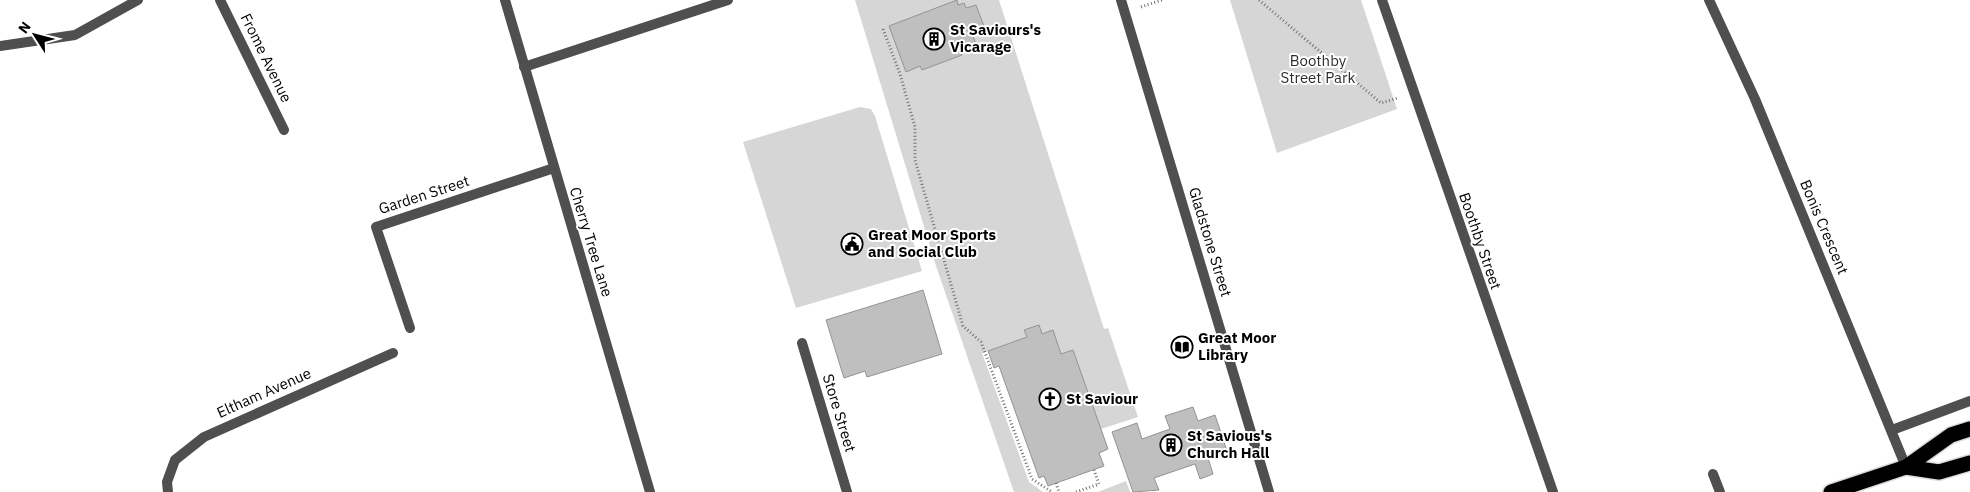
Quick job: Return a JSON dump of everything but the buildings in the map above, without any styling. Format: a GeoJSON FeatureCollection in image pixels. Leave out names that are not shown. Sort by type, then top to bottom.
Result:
{"type":"FeatureCollection","features":[{"type":"Feature","properties":{"kind":"highway"},"geometry":{"type":"LineString","coordinates":[[1830,492],[1862,487],[1906,467],[1951,435],[1970,429]]}},
{"type":"Feature","properties":{"kind":"highway"},"geometry":{"type":"LineString","coordinates":[[1906,467],[1939,472],[1970,463]]}},
{"type":"Feature","properties":{"kind":"street"},"geometry":{"type":"LineString","coordinates":[[0,46],[75,35],[138,0]]}},
{"type":"Feature","properties":{"kind":"street","name":"Frome Avenue"},"geometry":{"type":"LineString","coordinates":[[220,0],[284,130]]}},
{"type":"Feature","properties":{"kind":"street","name":"Cherry Tree Lane"},"geometry":{"type":"LineString","coordinates":[[505,0],[650,492]]}},
{"type":"Feature","properties":{"kind":"street"},"geometry":{"type":"LineString","coordinates":[[524,67],[728,0]]}},
{"type":"Feature","properties":{"kind":"street","name":"Gladstone Street"},"geometry":{"type":"LineString","coordinates":[[1121,0],[1269,492]]}},
{"type":"Feature","properties":{"kind":"street","name":"Boothby Street"},"geometry":{"type":"LineString","coordinates":[[1382,0],[1413,94],[1553,492]]}},
{"type":"Feature","properties":{"kind":"street","name":"Bonis Crescent"},"geometry":{"type":"LineString","coordinates":[[1709,0],[1755,99],[1906,467]]}},
{"type":"Feature","properties":{"kind":"street","name":"Garden Street"},"geometry":{"type":"LineString","coordinates":[[410,328],[376,227],[554,168]]}},
{"type":"Feature","properties":{"kind":"street","name":"Store Street"},"geometry":{"type":"LineString","coordinates":[[802,344],[847,492]]}},
{"type":"Feature","properties":{"kind":"street","name":"Eltham Avenue"},"geometry":{"type":"LineString","coordinates":[[167,487],[175,460],[204,437],[393,353]]}},
{"type":"Feature","properties":{"kind":"street"},"geometry":{"type":"LineString","coordinates":[[1892,430],[1970,400]]}},
{"type":"Feature","properties":{"kind":"street"},"geometry":{"type":"LineString","coordinates":[[1712,474],[1720,492]]}},
{"type":"Feature","properties":{"kind":"path"},"geometry":{"type":"LineString","coordinates":[[1259,0],[1381,103],[1413,94]]}},
{"type":"Feature","properties":{"kind":"path"},"geometry":{"type":"LineString","coordinates":[[883,30],[900,74],[915,127],[915,160],[963,326],[981,342],[1032,479],[1052,492]]}},
{"type":"Feature","properties":{"kind":"path"},"geometry":{"type":"LineString","coordinates":[[1076,492],[1099,484],[1094,470]]}},
{"type":"Feature","properties":{"kind":"path"},"geometry":{"type":"LineString","coordinates":[[1056,483],[1059,492]]}},
{"type":"Feature","properties":{"kind":"green space"},"geometry":{"type":"Polygon","coordinates":[[[855,0],[999,0],[1104,329],[1108,328],[1138,417],[1101,429],[1073,350],[1061,354],[1042,334],[1024,330],[1027,337],[982,353],[1029,482],[1043,492],[1014,492],[936,266],[855,0]]]}},
{"type":"Feature","properties":{"kind":"green space","name":"Boothby Street Park"},"geometry":{"type":"Polygon","coordinates":[[[1230,0],[1361,0],[1397,109],[1277,153],[1230,0]]]}},
{"type":"Feature","properties":{"kind":"green space"},"geometry":{"type":"Polygon","coordinates":[[[860,107],[871,109],[875,116],[922,271],[796,308],[743,142],[860,107]]]}},
{"type":"Feature","properties":{"kind":"green space"},"geometry":{"type":"Polygon","coordinates":[[[1126,481],[1130,492],[1098,492],[1126,481]]]}},
{"type":"Feature","properties":{"kind":"place","name":"St Saviours's Vicarage"},"geometry":{"type":"Point","coordinates":[934,39]}},
{"type":"Feature","properties":{"kind":"place","name":"Great Moor Sports and Social Club"},"geometry":{"type":"Point","coordinates":[852,244]}},
{"type":"Feature","properties":{"kind":"place","name":"Great Moor Library"},"geometry":{"type":"Point","coordinates":[1182,347]}},
{"type":"Feature","properties":{"kind":"place","name":"St Saviour"},"geometry":{"type":"Point","coordinates":[1050,399]}},
{"type":"Feature","properties":{"kind":"place","name":"St Savious's Church Hall"},"geometry":{"type":"Point","coordinates":[1171,445]}}]}
